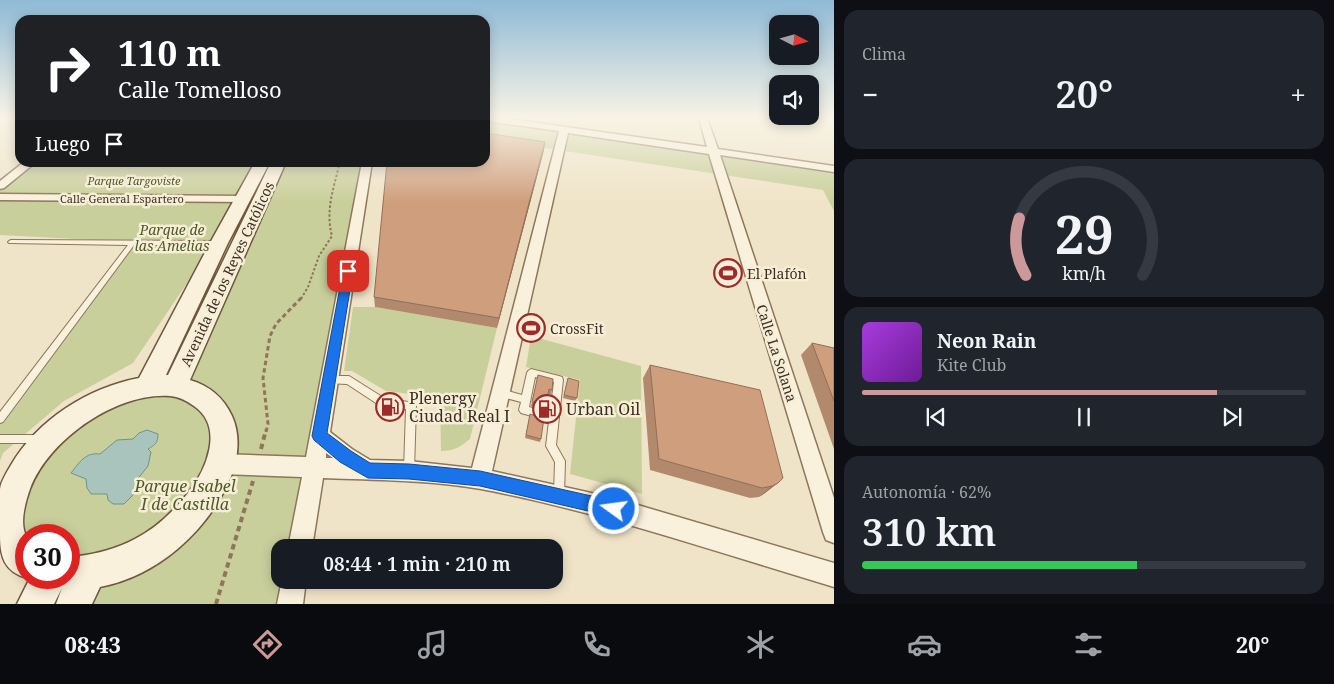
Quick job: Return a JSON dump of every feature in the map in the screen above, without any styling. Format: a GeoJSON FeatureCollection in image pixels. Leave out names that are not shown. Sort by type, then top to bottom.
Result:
{"type":"FeatureCollection","features":[{"type":"Feature","properties":{"kind":"main road","name":"Avenida de los Reyes Católicos"},"geometry":{"type":"LineString","coordinates":[[148,386],[219,243],[260,167]]}},
{"type":"Feature","properties":{"kind":"main road","name":"Avenida de los Reyes Católicos"},"geometry":{"type":"LineString","coordinates":[[175,386],[277,167]]}},
{"type":"Feature","properties":{"kind":"main road"},"geometry":{"type":"LineString","coordinates":[[15,546],[8,532],[10,499],[14,478],[56,430],[94,404],[120,393],[148,386],[175,386],[199,394],[216,410],[224,433],[221,464],[200,504],[177,530],[135,558],[80,583]]}},
{"type":"Feature","properties":{"kind":"main road"},"geometry":{"type":"LineString","coordinates":[[35,604],[43,589]]}},
{"type":"Feature","properties":{"kind":"street"},"geometry":{"type":"LineString","coordinates":[[480,479],[560,146]]}},
{"type":"Feature","properties":{"kind":"street"},"geometry":{"type":"LineString","coordinates":[[680,146],[834,168]]}},
{"type":"Feature","properties":{"kind":"street","name":"Calle La Solana"},"geometry":{"type":"LineString","coordinates":[[712,146],[834,532]]}},
{"type":"Feature","properties":{"kind":"street"},"geometry":{"type":"LineString","coordinates":[[0,186],[25,167]]}},
{"type":"Feature","properties":{"kind":"street"},"geometry":{"type":"LineString","coordinates":[[302,539],[366,167]]}},
{"type":"Feature","properties":{"kind":"street","name":"Calle General Espartero"},"geometry":{"type":"LineString","coordinates":[[0,197],[244,199]]}},
{"type":"Feature","properties":{"kind":"street"},"geometry":{"type":"LineString","coordinates":[[320,436],[345,456],[368,470]]}},
{"type":"Feature","properties":{"kind":"street"},"geometry":{"type":"LineString","coordinates":[[221,464],[409,471],[480,479],[614,509],[834,575]]}},
{"type":"Feature","properties":{"kind":"street"},"geometry":{"type":"LineString","coordinates":[[290,604],[292,589]]}},
{"type":"Feature","properties":{"kind":"lane"},"geometry":{"type":"LineString","coordinates":[[11,242],[219,243]]}},
{"type":"Feature","properties":{"kind":"lane"},"geometry":{"type":"LineString","coordinates":[[0,419],[133,242]]}},
{"type":"Feature","properties":{"kind":"lane"},"geometry":{"type":"LineString","coordinates":[[554,418],[524,410],[531,373],[559,380],[551,446],[560,461],[559,496]]}},
{"type":"Feature","properties":{"kind":"lane"},"geometry":{"type":"LineString","coordinates":[[329,380],[349,380],[382,402],[411,406],[409,471]]}},
{"type":"Feature","properties":{"kind":"lane"},"geometry":{"type":"LineString","coordinates":[[500,393],[526,400]]}},
{"type":"Feature","properties":{"kind":"lane"},"geometry":{"type":"LineString","coordinates":[[0,439],[49,439]]}},
{"type":"Feature","properties":{"kind":"path"},"geometry":{"type":"LineString","coordinates":[[216,604],[268,424],[263,378],[270,336],[276,324],[290,312],[304,294],[319,256],[332,236],[328,222],[328,211],[339,167]]}},
{"type":"Feature","properties":{"kind":"green space"},"geometry":{"type":"Polygon","coordinates":[[[533,146],[678,146],[834,169],[834,211],[823,190],[533,146]]]}},
{"type":"Feature","properties":{"kind":"green space","name":"Parque de las Amelias"},"geometry":{"type":"Polygon","coordinates":[[[26,167],[261,167],[244,199],[133,363],[64,401],[3,453],[0,461],[0,419],[133,242],[0,235],[0,186],[26,167]]]}},
{"type":"Feature","properties":{"kind":"green space","name":"Parque Isabel I de Castilla"},"geometry":{"type":"Polygon","coordinates":[[[277,167],[362,167],[295,539],[271,539],[271,589],[286,589],[284,604],[74,604],[88,574],[80,571],[80,524],[18,524],[10,499],[94,404],[175,386],[277,167]]]}},
{"type":"Feature","properties":{"kind":"green space"},"geometry":{"type":"Polygon","coordinates":[[[353,307],[375,307],[497,328],[470,439],[457,448],[441,451],[440,398],[386,391],[352,371],[344,371],[353,307]]]}},
{"type":"Feature","properties":{"kind":"green space"},"geometry":{"type":"Polygon","coordinates":[[[531,336],[641,366],[642,494],[570,474],[580,380],[526,367],[531,336]]]}},
{"type":"Feature","properties":{"kind":"water"},"geometry":{"type":"Polygon","coordinates":[[[147,430],[158,434],[157,442],[148,449],[151,452],[148,466],[136,481],[137,485],[134,494],[124,504],[113,504],[108,500],[107,494],[91,494],[87,488],[86,479],[71,473],[86,456],[100,454],[117,440],[133,439],[139,433],[147,430]]]}},
{"type":"Feature","properties":{"kind":"building"},"geometry":{"type":"Polygon","coordinates":[[[490,146],[544,146],[499,318],[374,297],[387,167],[490,167],[490,146]]]}},
{"type":"Feature","properties":{"kind":"building"},"geometry":{"type":"Polygon","coordinates":[[[812,343],[834,348],[834,401],[812,343]]]}},
{"type":"Feature","properties":{"kind":"building"},"geometry":{"type":"Polygon","coordinates":[[[650,365],[760,390],[783,478],[772,486],[762,488],[659,459],[650,365]]]}},
{"type":"Feature","properties":{"kind":"building"},"geometry":{"type":"Polygon","coordinates":[[[538,375],[553,379],[552,390],[549,389],[546,405],[532,402],[538,375]]]}},
{"type":"Feature","properties":{"kind":"building"},"geometry":{"type":"Polygon","coordinates":[[[568,378],[579,381],[577,398],[564,395],[568,378]]]}},
{"type":"Feature","properties":{"kind":"building"},"geometry":{"type":"Polygon","coordinates":[[[530,414],[544,418],[541,439],[526,435],[530,414]]]}},
{"type":"Feature","properties":{"kind":"place","name":"El Plafón"},"geometry":{"type":"Point","coordinates":[728,273]}},
{"type":"Feature","properties":{"kind":"place","name":"CrossFit"},"geometry":{"type":"Point","coordinates":[531,328]}},
{"type":"Feature","properties":{"kind":"place","name":"Plenergy Ciudad Real I"},"geometry":{"type":"Point","coordinates":[390,407]}},
{"type":"Feature","properties":{"kind":"place","name":"Urban Oil"},"geometry":{"type":"Point","coordinates":[547,409]}},
{"type":"Feature","properties":{"kind":"route"},"geometry":{"type":"LineString","coordinates":[[348,271],[320,436],[345,456],[368,470],[409,471],[480,479],[545,492],[614,509]]}},
{"type":"Feature","properties":{"kind":"park label","name":"Parque Targoviste"},"geometry":{"type":"Point","coordinates":[134,180]}}]}
